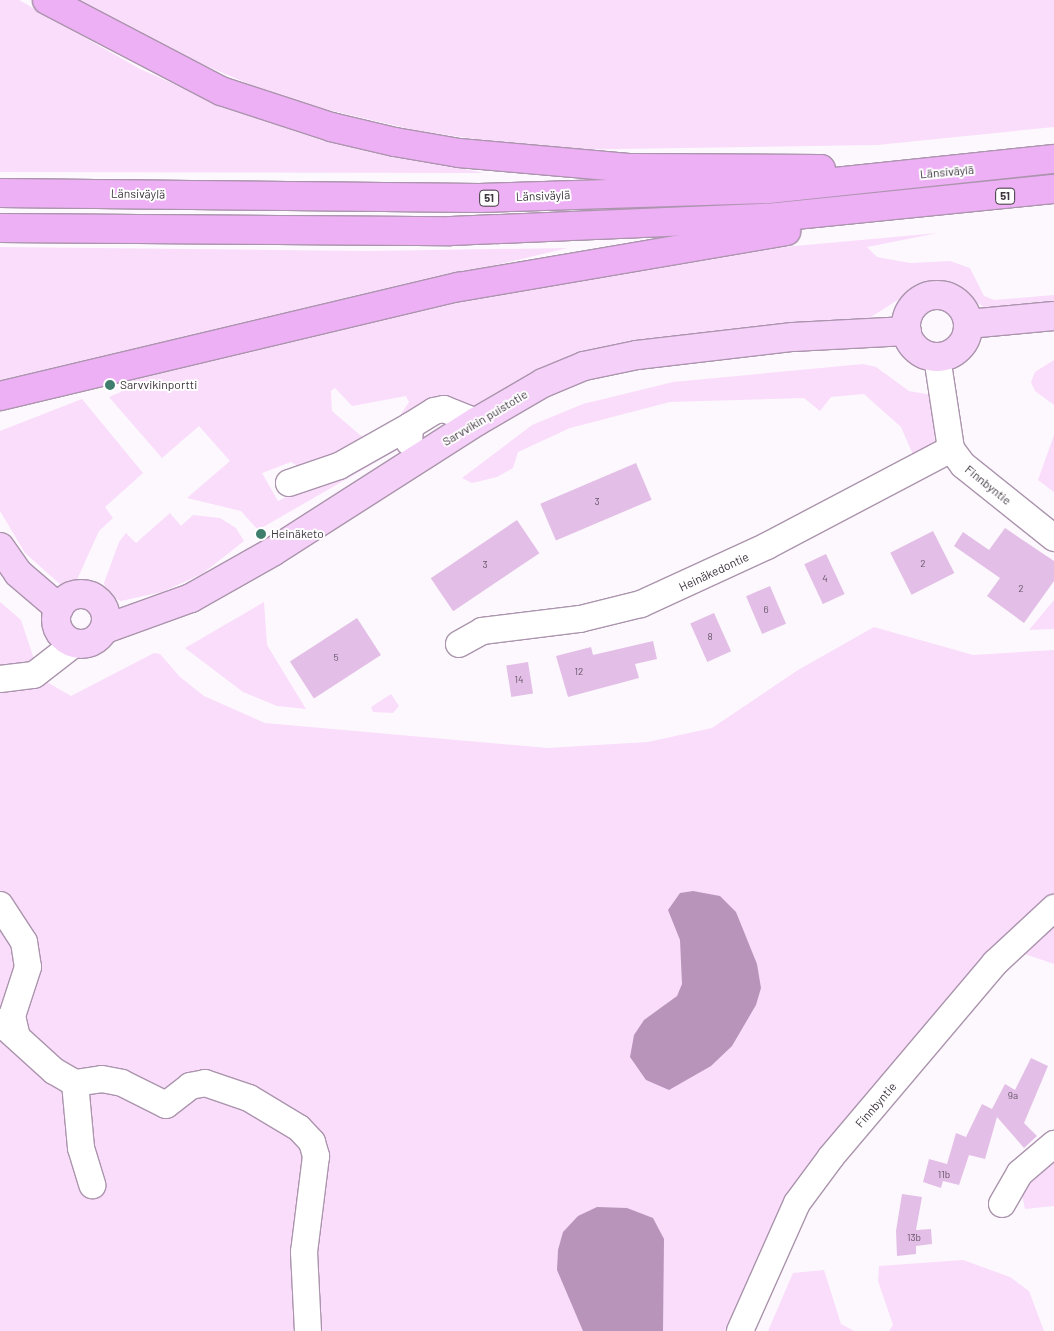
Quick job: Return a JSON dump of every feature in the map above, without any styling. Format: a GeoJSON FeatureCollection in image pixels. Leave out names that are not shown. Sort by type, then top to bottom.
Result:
{"type":"FeatureCollection","features":[{"type":"Feature","properties":{"kind":"highway"},"geometry":{"type":"LineString","coordinates":[[47,0],[220,91],[330,127],[459,153],[631,168],[978,170]]}},
{"type":"Feature","properties":{"kind":"highway","name":"Länsiväylä"},"geometry":{"type":"LineString","coordinates":[[0,193],[479,198],[768,189],[978,170],[1054,159]]}},
{"type":"Feature","properties":{"kind":"highway","name":"51"},"geometry":{"type":"LineString","coordinates":[[0,228],[451,231],[767,218],[956,202],[1054,189]]}},
{"type":"Feature","properties":{"kind":"highway"},"geometry":{"type":"LineString","coordinates":[[0,396],[460,287],[956,202]]}},
{"type":"Feature","properties":{"kind":"main road"},"geometry":{"type":"LineString","coordinates":[[940,295],[959,304],[968,324],[956,351],[937,357],[917,350],[907,330],[911,309],[929,296],[940,295]]}},
{"type":"Feature","properties":{"kind":"main road"},"geometry":{"type":"LineString","coordinates":[[968,324],[1054,316]]}},
{"type":"Feature","properties":{"kind":"main road","name":"Sarvvikin puistotie"},"geometry":{"type":"LineString","coordinates":[[105,629],[191,598],[274,551],[476,422],[542,383],[584,366],[637,355],[907,330]]}},
{"type":"Feature","properties":{"kind":"main road"},"geometry":{"type":"LineString","coordinates":[[0,547],[18,573],[59,608]]}},
{"type":"Feature","properties":{"kind":"main road"},"geometry":{"type":"LineString","coordinates":[[89,595],[105,610],[105,629],[91,643],[74,644],[56,625],[59,608],[68,598],[89,595]]}},
{"type":"Feature","properties":{"kind":"street"},"geometry":{"type":"LineString","coordinates":[[937,357],[951,449]]}},
{"type":"Feature","properties":{"kind":"street"},"geometry":{"type":"LineString","coordinates":[[289,483],[339,466],[444,409],[476,422]]}},
{"type":"Feature","properties":{"kind":"street"},"geometry":{"type":"LineString","coordinates":[[409,465],[410,426]]}},
{"type":"Feature","properties":{"kind":"street","name":"Finnbyntie"},"geometry":{"type":"LineString","coordinates":[[951,449],[963,465],[1054,538]]}},
{"type":"Feature","properties":{"kind":"street","name":"Heinäkedontie"},"geometry":{"type":"LineString","coordinates":[[459,644],[482,631],[580,619],[641,604],[776,542],[951,449]]}},
{"type":"Feature","properties":{"kind":"street"},"geometry":{"type":"LineString","coordinates":[[0,679],[34,675],[74,644]]}},
{"type":"Feature","properties":{"kind":"street"},"geometry":{"type":"LineString","coordinates":[[5,902],[24,942],[28,967],[8,1028],[54,1071],[75,1082],[102,1079],[122,1083],[166,1105],[190,1086],[224,1088],[274,1113],[312,1142],[316,1156],[304,1252],[308,1331]]}},
{"type":"Feature","properties":{"kind":"street","name":"Finnbyntie"},"geometry":{"type":"LineString","coordinates":[[740,1331],[797,1203],[830,1157],[995,963],[1054,908]]}},
{"type":"Feature","properties":{"kind":"street"},"geometry":{"type":"LineString","coordinates":[[75,1082],[81,1148],[92,1185]]}},
{"type":"Feature","properties":{"kind":"street"},"geometry":{"type":"LineString","coordinates":[[1002,1204],[1020,1173],[1054,1144]]}},
{"type":"Feature","properties":{"kind":"shaded area"},"geometry":{"type":"Polygon","coordinates":[[[0,0],[19,0],[140,69],[228,108],[321,140],[484,173],[0,172],[0,0]]]}},
{"type":"Feature","properties":{"kind":"shaded area"},"geometry":{"type":"Polygon","coordinates":[[[75,0],[1054,0],[1054,127],[877,145],[555,150],[418,131],[287,100],[138,37],[75,0]]]}},
{"type":"Feature","properties":{"kind":"shaded area"},"geometry":{"type":"Polygon","coordinates":[[[938,233],[867,247],[877,257],[910,263],[950,261],[970,268],[984,296],[994,300],[1054,295],[1054,304],[1003,310],[984,307],[951,286],[921,285],[868,319],[670,339],[478,407],[439,395],[393,426],[409,402],[406,396],[352,406],[335,388],[331,391],[332,411],[367,441],[301,468],[291,462],[262,473],[278,501],[399,446],[397,450],[258,530],[241,511],[187,498],[230,461],[199,426],[162,458],[109,397],[121,392],[126,382],[200,359],[498,289],[729,252],[938,233]]]}},
{"type":"Feature","properties":{"kind":"shaded area"},"geometry":{"type":"Polygon","coordinates":[[[0,247],[367,251],[568,248],[0,382],[0,247]]]}},
{"type":"Feature","properties":{"kind":"shaded area"},"geometry":{"type":"Polygon","coordinates":[[[1054,360],[1054,405],[1035,391],[1031,382],[1035,372],[1054,360]]]}},
{"type":"Feature","properties":{"kind":"shaded area"},"geometry":{"type":"Polygon","coordinates":[[[863,364],[876,367],[909,391],[932,395],[935,445],[914,457],[901,427],[864,394],[831,397],[820,411],[804,398],[670,402],[570,428],[518,452],[513,468],[497,477],[472,483],[462,478],[532,425],[583,404],[673,382],[863,364]]]}},
{"type":"Feature","properties":{"kind":"shaded area"},"geometry":{"type":"Polygon","coordinates":[[[82,399],[143,473],[105,507],[113,518],[99,531],[76,582],[61,585],[25,553],[0,511],[0,431],[82,399]]]}},
{"type":"Feature","properties":{"kind":"shaded area"},"geometry":{"type":"Polygon","coordinates":[[[1054,435],[1054,492],[1038,480],[1054,435]]]}},
{"type":"Feature","properties":{"kind":"shaded area"},"geometry":{"type":"Polygon","coordinates":[[[170,513],[181,526],[193,515],[220,518],[236,528],[244,541],[202,574],[162,592],[121,601],[108,596],[104,583],[119,542],[126,533],[136,543],[170,513]]]}},
{"type":"Feature","properties":{"kind":"shaded area"},"geometry":{"type":"Polygon","coordinates":[[[1054,600],[1054,629],[1029,630],[1054,600]]]}},
{"type":"Feature","properties":{"kind":"shaded area"},"geometry":{"type":"Polygon","coordinates":[[[0,602],[21,620],[34,659],[30,665],[0,671],[0,602]]]}},
{"type":"Feature","properties":{"kind":"shaded area"},"geometry":{"type":"Polygon","coordinates":[[[264,602],[267,645],[306,709],[277,706],[243,692],[185,648],[264,602]]]}},
{"type":"Feature","properties":{"kind":"shaded area"},"geometry":{"type":"Polygon","coordinates":[[[874,627],[973,655],[1054,650],[1054,893],[1000,942],[863,1102],[729,1331],[0,1331],[0,689],[47,682],[71,696],[154,653],[160,654],[180,677],[204,696],[265,723],[547,748],[648,742],[712,728],[798,670],[874,627]]]}},
{"type":"Feature","properties":{"kind":"shaded area"},"geometry":{"type":"Polygon","coordinates":[[[391,694],[399,706],[393,713],[373,712],[371,707],[391,694]]]}},
{"type":"Feature","properties":{"kind":"shaded area"},"geometry":{"type":"Polygon","coordinates":[[[693,891],[720,896],[736,912],[757,964],[761,988],[756,1005],[732,1046],[711,1066],[669,1090],[646,1080],[630,1057],[634,1035],[644,1020],[677,996],[682,984],[680,940],[668,910],[680,893],[693,891]]]}},
{"type":"Feature","properties":{"kind":"shaded area"},"geometry":{"type":"Polygon","coordinates":[[[1054,921],[1054,964],[1016,951],[1054,921]]]}},
{"type":"Feature","properties":{"kind":"shaded area"},"geometry":{"type":"Polygon","coordinates":[[[1054,1155],[1054,1206],[1025,1209],[1021,1190],[1054,1155]]]}},
{"type":"Feature","properties":{"kind":"shaded area"},"geometry":{"type":"Polygon","coordinates":[[[597,1207],[627,1208],[653,1218],[664,1239],[663,1331],[583,1331],[557,1270],[558,1250],[563,1232],[578,1216],[597,1207]]]}},
{"type":"Feature","properties":{"kind":"shaded area"},"geometry":{"type":"Polygon","coordinates":[[[963,1260],[1010,1277],[1029,1291],[1044,1331],[889,1331],[893,1325],[878,1281],[879,1266],[963,1260]]]}},
{"type":"Feature","properties":{"kind":"shaded area"},"geometry":{"type":"Polygon","coordinates":[[[824,1270],[841,1324],[854,1331],[768,1331],[793,1273],[824,1270]]]}},
{"type":"Feature","properties":{"kind":"building"},"geometry":{"type":"Polygon","coordinates":[[[636,463],[652,500],[556,540],[540,504],[636,463]]]}},
{"type":"Feature","properties":{"kind":"building"},"geometry":{"type":"Polygon","coordinates":[[[517,520],[539,553],[453,611],[431,578],[517,520]]]}},
{"type":"Feature","properties":{"kind":"building"},"geometry":{"type":"Polygon","coordinates":[[[1005,528],[1054,561],[1054,581],[1024,623],[987,596],[1000,578],[954,546],[963,532],[989,550],[1005,528]]]}},
{"type":"Feature","properties":{"kind":"building"},"geometry":{"type":"Polygon","coordinates":[[[933,531],[954,573],[912,595],[890,553],[933,531]]]}},
{"type":"Feature","properties":{"kind":"building"},"geometry":{"type":"Polygon","coordinates":[[[826,554],[845,594],[823,604],[804,564],[826,554]]]}},
{"type":"Feature","properties":{"kind":"building"},"geometry":{"type":"Polygon","coordinates":[[[770,586],[786,624],[762,634],[746,596],[770,586]]]}},
{"type":"Feature","properties":{"kind":"building"},"geometry":{"type":"Polygon","coordinates":[[[714,613],[731,651],[707,662],[690,624],[714,613]]]}},
{"type":"Feature","properties":{"kind":"building"},"geometry":{"type":"Polygon","coordinates":[[[357,618],[381,655],[314,698],[290,662],[357,618]]]}},
{"type":"Feature","properties":{"kind":"building"},"geometry":{"type":"Polygon","coordinates":[[[653,641],[657,659],[635,664],[639,678],[568,697],[556,656],[591,647],[593,655],[653,641]]]}},
{"type":"Feature","properties":{"kind":"building"},"geometry":{"type":"Polygon","coordinates":[[[528,662],[533,694],[511,697],[506,665],[528,662]]]}},
{"type":"Feature","properties":{"kind":"building"},"geometry":{"type":"Polygon","coordinates":[[[1031,1058],[1048,1066],[1024,1123],[1037,1136],[1024,1148],[997,1117],[985,1159],[969,1155],[959,1185],[943,1181],[941,1188],[923,1182],[929,1159],[947,1164],[956,1133],[966,1137],[982,1104],[992,1109],[1005,1084],[1015,1090],[1031,1058]]]}},
{"type":"Feature","properties":{"kind":"building"},"geometry":{"type":"Polygon","coordinates":[[[902,1194],[922,1197],[916,1230],[931,1229],[932,1244],[916,1246],[916,1254],[897,1256],[896,1231],[902,1194]]]}},
{"type":"Feature","properties":{"kind":"place","name":"Sarvvikinportti"},"geometry":{"type":"Point","coordinates":[110,385]}},
{"type":"Feature","properties":{"kind":"place","name":"Heinäketo"},"geometry":{"type":"Point","coordinates":[261,534]}}]}
